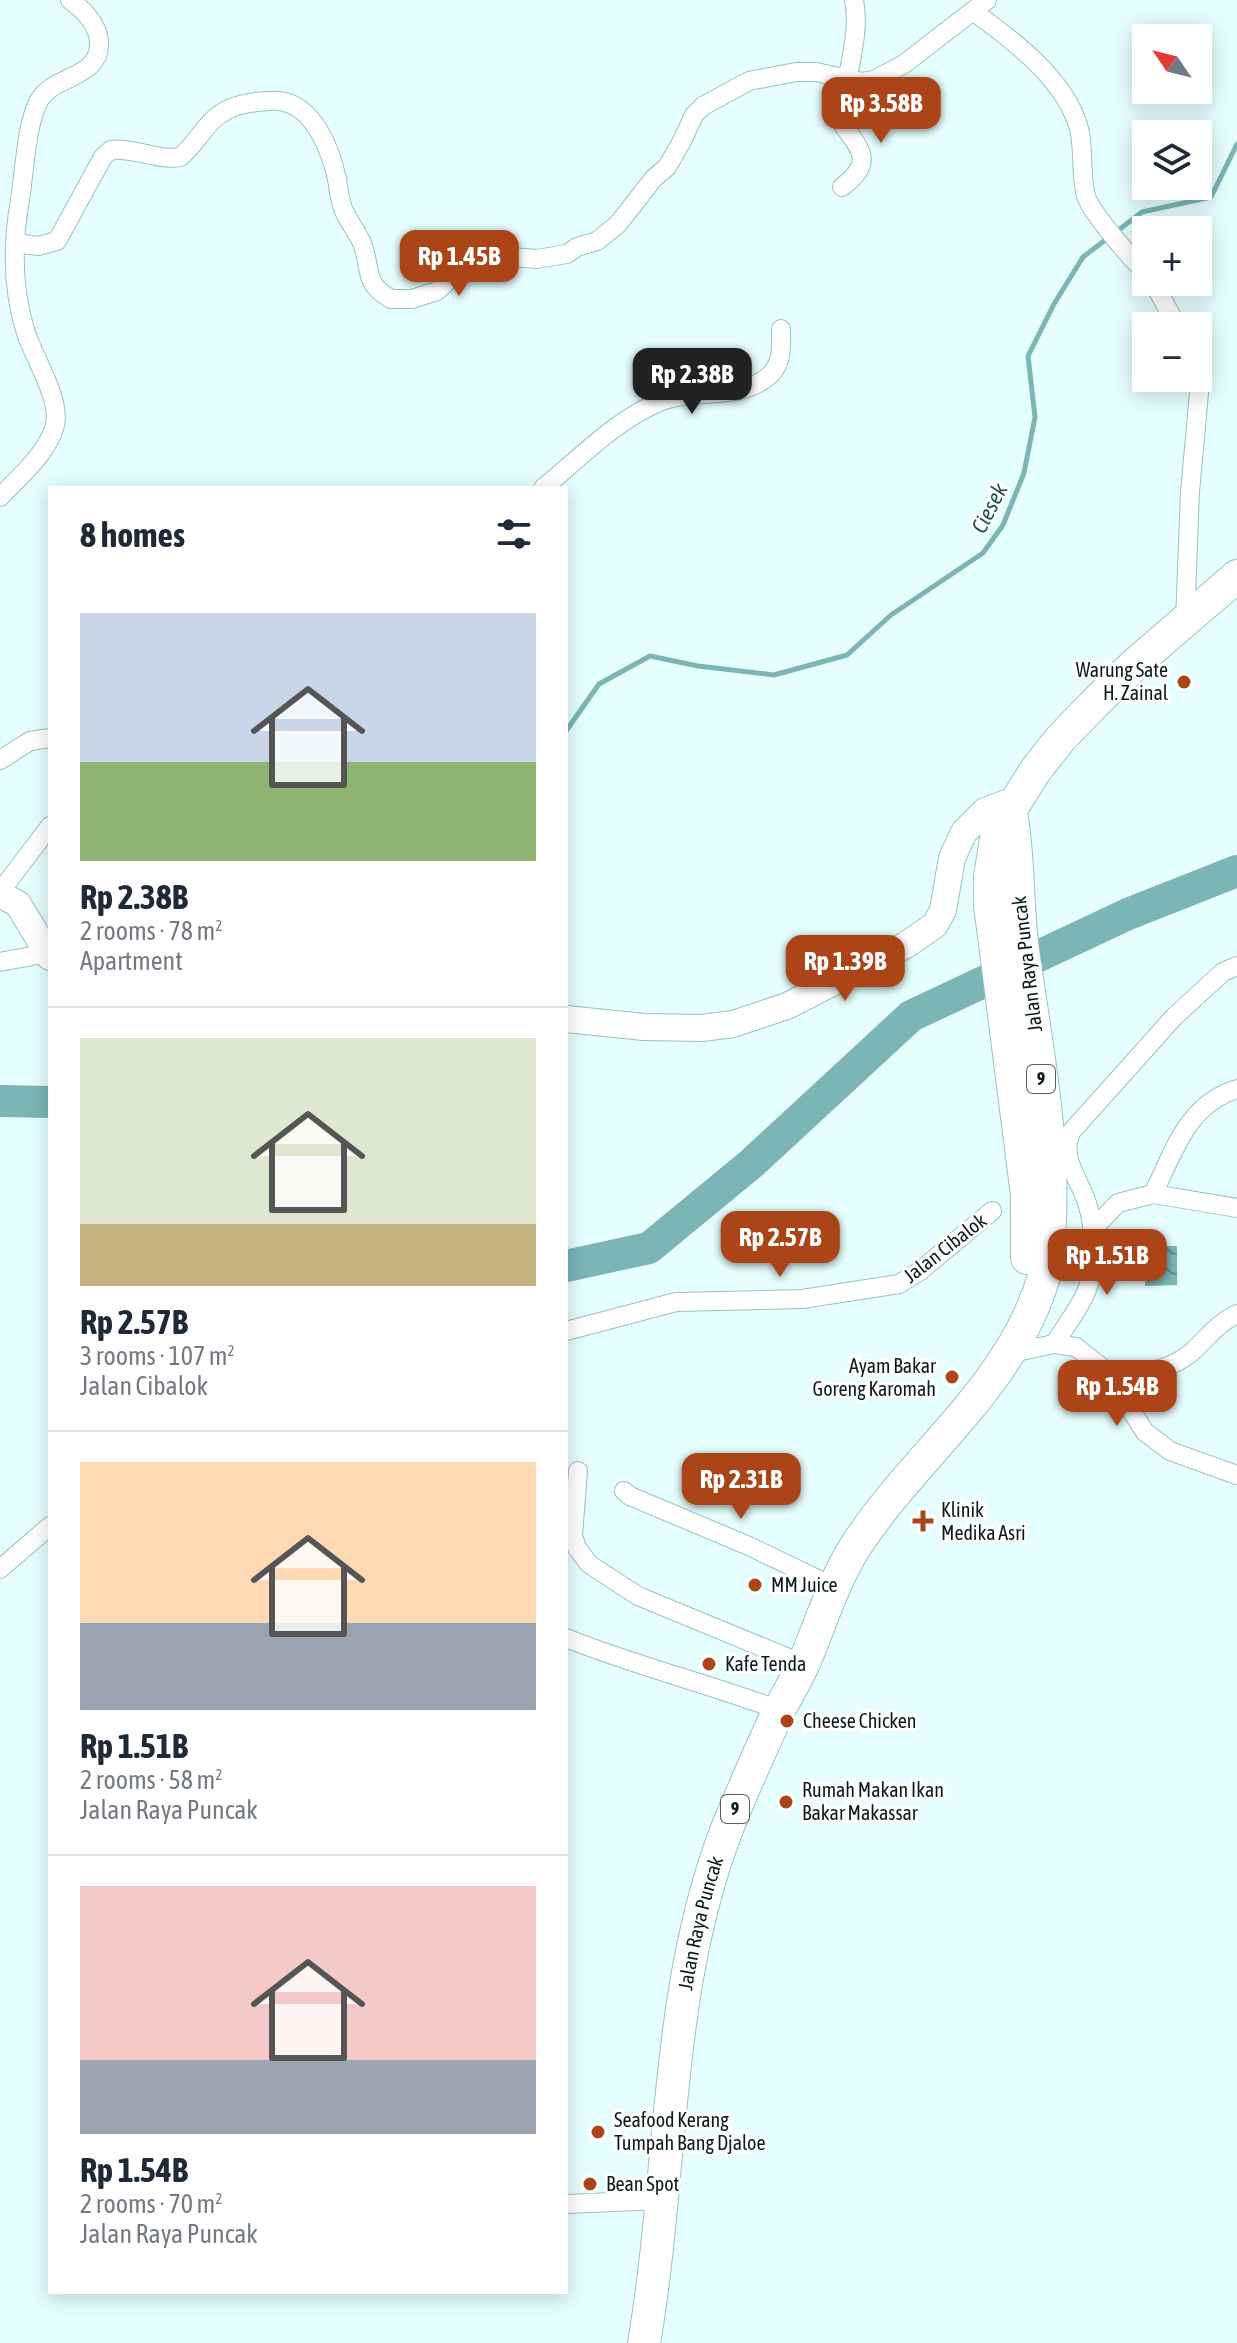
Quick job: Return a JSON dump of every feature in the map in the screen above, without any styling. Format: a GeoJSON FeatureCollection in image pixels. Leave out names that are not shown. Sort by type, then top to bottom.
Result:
{"type":"FeatureCollection","features":[{"type":"Feature","properties":{"kind":"highway","name":"Jalan Raya Puncak"},"geometry":{"type":"LineString","coordinates":[[644,2343],[663,2200],[682,2010],[695,1938],[724,1838],[854,1548],[874,1519],[979,1396],[1016,1335],[1029,1233],[1027,1195],[990,905],[990,877],[1010,820],[1061,738],[1135,664],[1237,576]]}},
{"type":"Feature","properties":{"kind":"main road"},"geometry":{"type":"LineString","coordinates":[[575,1019],[644,1027],[702,1028],[733,1024],[787,1006],[906,945],[935,925],[943,910],[952,858],[964,832],[985,811],[1010,820]]}},
{"type":"Feature","properties":{"kind":"main road"},"geometry":{"type":"LineString","coordinates":[[0,893],[18,904],[48,953]]}},
{"type":"Feature","properties":{"kind":"street"},"geometry":{"type":"LineString","coordinates":[[0,497],[41,452],[56,421],[54,405],[26,333],[18,298],[15,243],[30,134],[38,101],[49,89],[90,66],[98,55],[98,36],[94,25],[70,0]]}},
{"type":"Feature","properties":{"kind":"street"},"geometry":{"type":"LineString","coordinates":[[842,187],[859,171],[863,161],[859,147],[843,125],[847,78],[855,40],[854,0]]}},
{"type":"Feature","properties":{"kind":"street"},"geometry":{"type":"LineString","coordinates":[[15,243],[38,246],[57,241],[103,157],[111,150],[127,150],[161,159],[180,157],[205,128],[226,110],[253,102],[280,100],[308,116],[320,132],[335,171],[343,209],[362,244],[371,282],[391,299],[412,299],[437,291],[459,270],[485,255],[537,259],[567,254],[577,247],[597,241],[618,224],[654,178],[667,167],[697,111],[749,81],[796,72],[816,72],[862,82],[888,74],[980,6],[1027,52],[1068,103],[1079,131],[1087,198],[1132,259]]}},
{"type":"Feature","properties":{"kind":"street"},"geometry":{"type":"LineString","coordinates":[[545,486],[631,417],[659,402],[686,395],[737,391],[757,384],[778,366],[781,329]]}},
{"type":"Feature","properties":{"kind":"street"},"geometry":{"type":"LineString","coordinates":[[1185,621],[1197,392]]}},
{"type":"Feature","properties":{"kind":"street"},"geometry":{"type":"LineString","coordinates":[[0,760],[30,741],[48,738]]}},
{"type":"Feature","properties":{"kind":"street"},"geometry":{"type":"LineString","coordinates":[[0,893],[48,829]]}},
{"type":"Feature","properties":{"kind":"street"},"geometry":{"type":"LineString","coordinates":[[0,962],[48,955]]}},
{"type":"Feature","properties":{"kind":"street"},"geometry":{"type":"LineString","coordinates":[[1054,1344],[1086,1292],[1092,1266],[1092,1230],[1086,1200],[1069,1160],[1067,1144],[1071,1132],[1198,993],[1223,972],[1237,966]]}},
{"type":"Feature","properties":{"kind":"street"},"geometry":{"type":"LineString","coordinates":[[1153,1194],[1189,1121],[1206,1103],[1237,1089]]}},
{"type":"Feature","properties":{"kind":"street"},"geometry":{"type":"LineString","coordinates":[[1092,1230],[1118,1203],[1153,1194],[1237,1208]]}},
{"type":"Feature","properties":{"kind":"street","name":"Jalan Cibalok"},"geometry":{"type":"LineString","coordinates":[[568,1330],[676,1302],[812,1298],[899,1284],[920,1271],[992,1211]]}},
{"type":"Feature","properties":{"kind":"street"},"geometry":{"type":"LineString","coordinates":[[1112,1380],[1149,1373],[1184,1357],[1210,1331],[1237,1314]]}},
{"type":"Feature","properties":{"kind":"street"},"geometry":{"type":"LineString","coordinates":[[1016,1335],[1076,1347],[1086,1353],[1112,1380],[1152,1438],[1189,1459],[1237,1475]]}},
{"type":"Feature","properties":{"kind":"street"},"geometry":{"type":"LineString","coordinates":[[578,1471],[573,1536],[577,1548],[589,1564],[649,1601],[803,1664]]}},
{"type":"Feature","properties":{"kind":"street"},"geometry":{"type":"LineString","coordinates":[[624,1491],[834,1587]]}},
{"type":"Feature","properties":{"kind":"street"},"geometry":{"type":"LineString","coordinates":[[0,1569],[48,1528]]}},
{"type":"Feature","properties":{"kind":"street"},"geometry":{"type":"LineString","coordinates":[[568,1639],[779,1710]]}},
{"type":"Feature","properties":{"kind":"street"},"geometry":{"type":"LineString","coordinates":[[568,2204],[663,2200]]}},
{"type":"Feature","properties":{"kind":"water"},"geometry":{"type":"Polygon","coordinates":[[[1146,1246],[1177,1246],[1177,1285],[1145,1286],[1146,1246]]]}},
{"type":"Feature","properties":{"kind":"waterway","name":"Ciesek"},"geometry":{"type":"LineString","coordinates":[[1116,232],[1142,212],[1211,197],[1237,144]]}},
{"type":"Feature","properties":{"kind":"waterway","name":"Ciesek"},"geometry":{"type":"LineString","coordinates":[[568,728],[599,684],[650,656],[698,666],[774,675],[847,655],[891,615],[983,553],[1003,525],[1024,473],[1035,417],[1028,356],[1054,304],[1083,257],[1108,238]]}},
{"type":"Feature","properties":{"kind":"waterway"},"geometry":{"type":"LineString","coordinates":[[568,1266],[649,1248],[752,1163],[911,1016],[1128,914],[1237,871]]}},
{"type":"Feature","properties":{"kind":"waterway"},"geometry":{"type":"LineString","coordinates":[[0,1101],[48,1102]]}},
{"type":"Feature","properties":{"kind":"place","name":"Warung Sate H. Zainal"},"geometry":{"type":"Point","coordinates":[1184,682]}},
{"type":"Feature","properties":{"kind":"place","name":"Ayam Bakar Goreng Karomah"},"geometry":{"type":"Point","coordinates":[952,1377]}},
{"type":"Feature","properties":{"kind":"place","name":"Klinik Medika Asri"},"geometry":{"type":"Point","coordinates":[923,1521]}},
{"type":"Feature","properties":{"kind":"place","name":"MM Juice"},"geometry":{"type":"Point","coordinates":[755,1585]}},
{"type":"Feature","properties":{"kind":"place","name":"Kafe Tenda"},"geometry":{"type":"Point","coordinates":[709,1664]}},
{"type":"Feature","properties":{"kind":"place","name":"Cheese Chicken"},"geometry":{"type":"Point","coordinates":[787,1721]}},
{"type":"Feature","properties":{"kind":"place","name":"Rumah Makan Ikan Bakar Makassar"},"geometry":{"type":"Point","coordinates":[786,1802]}},
{"type":"Feature","properties":{"kind":"place","name":"Seafood Kerang Tumpah Bang Djaloe"},"geometry":{"type":"Point","coordinates":[598,2132]}},
{"type":"Feature","properties":{"kind":"place","name":"Bean Spot"},"geometry":{"type":"Point","coordinates":[590,2184]}}]}
